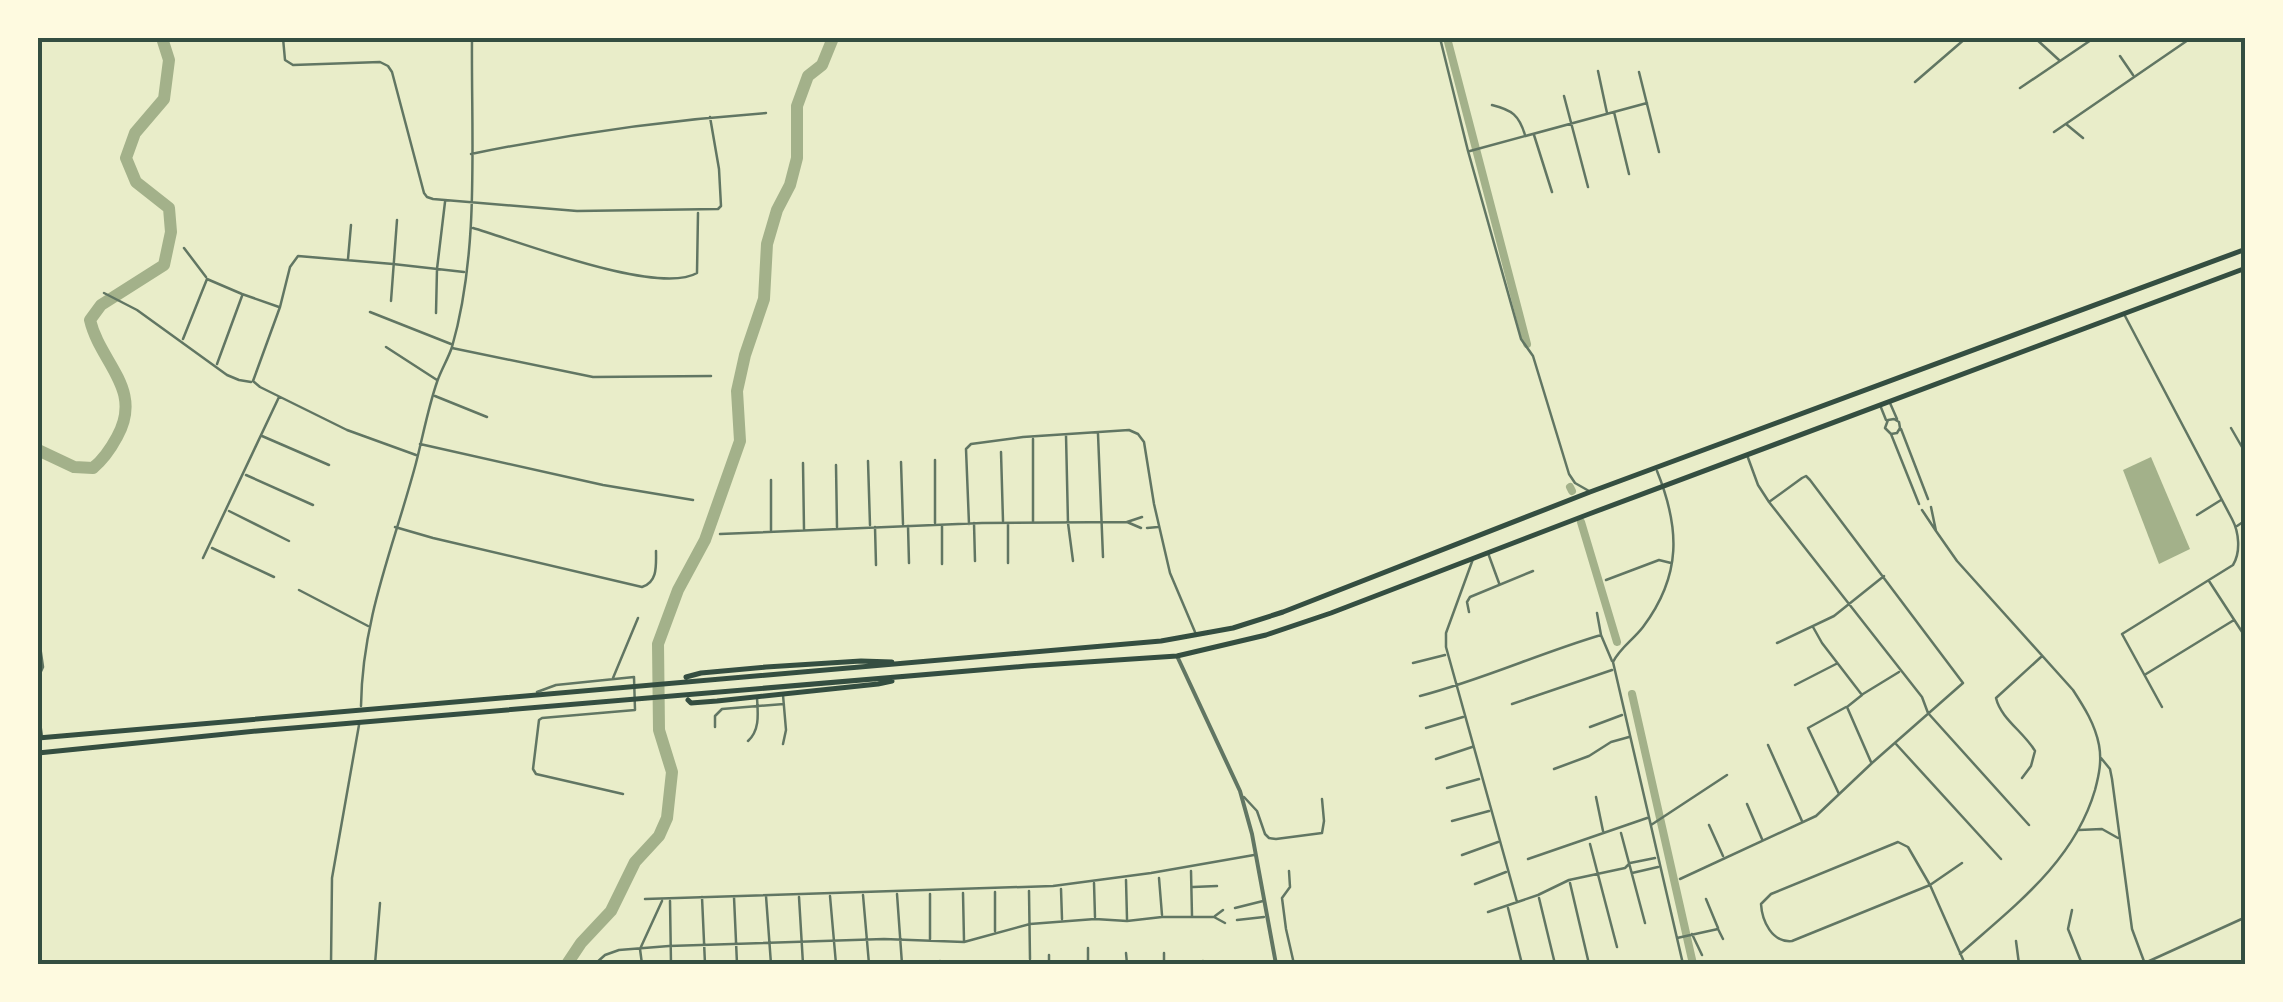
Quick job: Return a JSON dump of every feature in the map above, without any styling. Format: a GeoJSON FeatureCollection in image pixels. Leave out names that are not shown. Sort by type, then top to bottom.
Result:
{"type":"FeatureCollection","features":[{"type":"Feature","properties":{"kind":"main road"},"geometry":{"type":"LineString","coordinates":[[40,738],[1160,641],[1233,628],[2246,249]]}},
{"type":"Feature","properties":{"kind":"main road"},"geometry":{"type":"LineString","coordinates":[[38,752],[1177,656],[1238,643],[1295,626],[2246,268]]}},
{"type":"Feature","properties":{"kind":"main road"},"geometry":{"type":"LineString","coordinates":[[686,677],[862,661],[898,664]]}},
{"type":"Feature","properties":{"kind":"main road"},"geometry":{"type":"LineString","coordinates":[[688,700],[692,703],[756,697],[878,684],[899,678]]}},
{"type":"Feature","properties":{"kind":"main road"},"geometry":{"type":"LineString","coordinates":[[212,724],[214,736]]}},
{"type":"Feature","properties":{"kind":"street"},"geometry":{"type":"LineString","coordinates":[[283,38],[285,60],[293,65],[380,62],[388,66],[426,197],[577,211],[718,210],[722,206],[720,169],[710,117]]}},
{"type":"Feature","properties":{"kind":"street"},"geometry":{"type":"LineString","coordinates":[[361,710],[361,683],[374,601],[433,396],[452,347],[465,272],[472,227],[472,38]]}},
{"type":"Feature","properties":{"kind":"street"},"geometry":{"type":"LineString","coordinates":[[1440,38],[1521,340],[1534,356],[1569,474],[1590,492]]}},
{"type":"Feature","properties":{"kind":"street"},"geometry":{"type":"LineString","coordinates":[[1915,82],[1966,38]]}},
{"type":"Feature","properties":{"kind":"street"},"geometry":{"type":"LineString","coordinates":[[2035,38],[2060,61]]}},
{"type":"Feature","properties":{"kind":"street"},"geometry":{"type":"LineString","coordinates":[[2020,88],[2094,38]]}},
{"type":"Feature","properties":{"kind":"street"},"geometry":{"type":"LineString","coordinates":[[2054,132],[2191,38]]}},
{"type":"Feature","properties":{"kind":"street"},"geometry":{"type":"LineString","coordinates":[[2120,56],[2134,76]]}},
{"type":"Feature","properties":{"kind":"street"},"geometry":{"type":"LineString","coordinates":[[1598,71],[1608,113]]}},
{"type":"Feature","properties":{"kind":"street"},"geometry":{"type":"LineString","coordinates":[[1639,72],[1659,152]]}},
{"type":"Feature","properties":{"kind":"street"},"geometry":{"type":"LineString","coordinates":[[1564,96],[1588,187]]}},
{"type":"Feature","properties":{"kind":"street"},"geometry":{"type":"LineString","coordinates":[[1468,151],[1646,103]]}},
{"type":"Feature","properties":{"kind":"street"},"geometry":{"type":"LineString","coordinates":[[1492,105],[1516,114],[1525,136]]}},
{"type":"Feature","properties":{"kind":"street"},"geometry":{"type":"LineString","coordinates":[[1614,112],[1629,174]]}},
{"type":"Feature","properties":{"kind":"street"},"geometry":{"type":"LineString","coordinates":[[471,154],[710,117],[766,113]]}},
{"type":"Feature","properties":{"kind":"street"},"geometry":{"type":"LineString","coordinates":[[2066,124],[2082,138]]}},
{"type":"Feature","properties":{"kind":"street"},"geometry":{"type":"LineString","coordinates":[[1533,134],[1552,192]]}},
{"type":"Feature","properties":{"kind":"street"},"geometry":{"type":"LineString","coordinates":[[436,313],[446,200]]}},
{"type":"Feature","properties":{"kind":"street"},"geometry":{"type":"LineString","coordinates":[[472,227],[579,262],[645,277],[691,277],[697,273],[698,210]]}},
{"type":"Feature","properties":{"kind":"street"},"geometry":{"type":"LineString","coordinates":[[390,301],[398,220]]}},
{"type":"Feature","properties":{"kind":"street"},"geometry":{"type":"LineString","coordinates":[[348,261],[351,225]]}},
{"type":"Feature","properties":{"kind":"street"},"geometry":{"type":"LineString","coordinates":[[184,248],[207,278],[280,307]]}},
{"type":"Feature","properties":{"kind":"street"},"geometry":{"type":"LineString","coordinates":[[253,382],[296,258],[465,272]]}},
{"type":"Feature","properties":{"kind":"street"},"geometry":{"type":"LineString","coordinates":[[182,341],[207,278]]}},
{"type":"Feature","properties":{"kind":"street"},"geometry":{"type":"LineString","coordinates":[[104,292],[239,380],[253,382],[347,430],[418,456]]}},
{"type":"Feature","properties":{"kind":"street"},"geometry":{"type":"LineString","coordinates":[[216,366],[242,294]]}},
{"type":"Feature","properties":{"kind":"street"},"geometry":{"type":"LineString","coordinates":[[370,312],[452,347],[594,376],[712,376]]}},
{"type":"Feature","properties":{"kind":"street"},"geometry":{"type":"LineString","coordinates":[[2124,313],[2236,527],[2236,561],[2122,634],[2162,707]]}},
{"type":"Feature","properties":{"kind":"street"},"geometry":{"type":"LineString","coordinates":[[386,347],[438,380]]}},
{"type":"Feature","properties":{"kind":"street"},"geometry":{"type":"LineString","coordinates":[[433,396],[486,417]]}},
{"type":"Feature","properties":{"kind":"street"},"geometry":{"type":"LineString","coordinates":[[203,558],[279,397]]}},
{"type":"Feature","properties":{"kind":"street"},"geometry":{"type":"LineString","coordinates":[[1890,402],[1928,499]]}},
{"type":"Feature","properties":{"kind":"street"},"geometry":{"type":"LineString","coordinates":[[1880,406],[1886,430],[1891,434],[1918,504]]}},
{"type":"Feature","properties":{"kind":"street"},"geometry":{"type":"LineString","coordinates":[[1886,422],[1891,418],[1897,420]]}},
{"type":"Feature","properties":{"kind":"street"},"geometry":{"type":"LineString","coordinates":[[1891,434],[1900,428]]}},
{"type":"Feature","properties":{"kind":"street"},"geometry":{"type":"LineString","coordinates":[[2231,428],[2246,454]]}},
{"type":"Feature","properties":{"kind":"street"},"geometry":{"type":"LineString","coordinates":[[975,561],[968,446],[1033,436],[1128,430],[1144,442],[1174,586],[1197,635]]}},
{"type":"Feature","properties":{"kind":"street"},"geometry":{"type":"LineString","coordinates":[[1098,432],[1103,557]]}},
{"type":"Feature","properties":{"kind":"street"},"geometry":{"type":"LineString","coordinates":[[1066,434],[1073,561]]}},
{"type":"Feature","properties":{"kind":"street"},"geometry":{"type":"LineString","coordinates":[[261,436],[329,465]]}},
{"type":"Feature","properties":{"kind":"street"},"geometry":{"type":"LineString","coordinates":[[1033,436],[1033,523]]}},
{"type":"Feature","properties":{"kind":"street"},"geometry":{"type":"LineString","coordinates":[[420,444],[693,500]]}},
{"type":"Feature","properties":{"kind":"street"},"geometry":{"type":"LineString","coordinates":[[1000,452],[1008,563]]}},
{"type":"Feature","properties":{"kind":"street"},"geometry":{"type":"LineString","coordinates":[[1748,454],[1753,475],[1769,502],[1922,697],[1928,713],[2029,825]]}},
{"type":"Feature","properties":{"kind":"street"},"geometry":{"type":"LineString","coordinates":[[934,460],[935,525]]}},
{"type":"Feature","properties":{"kind":"street"},"geometry":{"type":"LineString","coordinates":[[868,462],[876,565]]}},
{"type":"Feature","properties":{"kind":"street"},"geometry":{"type":"LineString","coordinates":[[901,462],[909,563]]}},
{"type":"Feature","properties":{"kind":"street"},"geometry":{"type":"LineString","coordinates":[[804,464],[804,530]]}},
{"type":"Feature","properties":{"kind":"street"},"geometry":{"type":"LineString","coordinates":[[836,465],[837,529]]}},
{"type":"Feature","properties":{"kind":"street"},"geometry":{"type":"LineString","coordinates":[[1905,473],[1916,468]]}},
{"type":"Feature","properties":{"kind":"street"},"geometry":{"type":"LineString","coordinates":[[1613,662],[1653,613],[1673,564],[1669,505],[1656,469]]}},
{"type":"Feature","properties":{"kind":"street"},"geometry":{"type":"LineString","coordinates":[[244,474],[313,505]]}},
{"type":"Feature","properties":{"kind":"street"},"geometry":{"type":"LineString","coordinates":[[1680,879],[1825,810],[1963,681],[1806,476],[1769,502]]}},
{"type":"Feature","properties":{"kind":"street"},"geometry":{"type":"LineString","coordinates":[[771,480],[772,532]]}},
{"type":"Feature","properties":{"kind":"street"},"geometry":{"type":"LineString","coordinates":[[2197,515],[2222,500]]}},
{"type":"Feature","properties":{"kind":"street"},"geometry":{"type":"LineString","coordinates":[[1931,508],[1936,531]]}},
{"type":"Feature","properties":{"kind":"street"},"geometry":{"type":"LineString","coordinates":[[227,510],[289,541]]}},
{"type":"Feature","properties":{"kind":"street"},"geometry":{"type":"LineString","coordinates":[[1922,510],[1957,561],[2071,688],[2096,730],[2100,758],[2091,804],[2066,852],[2050,872],[1960,954]]}},
{"type":"Feature","properties":{"kind":"street"},"geometry":{"type":"LineString","coordinates":[[720,534],[1157,518]]}},
{"type":"Feature","properties":{"kind":"street"},"geometry":{"type":"LineString","coordinates":[[2236,527],[2246,520]]}},
{"type":"Feature","properties":{"kind":"street"},"geometry":{"type":"LineString","coordinates":[[1127,522],[1159,528]]}},
{"type":"Feature","properties":{"kind":"street"},"geometry":{"type":"LineString","coordinates":[[942,524],[942,564]]}},
{"type":"Feature","properties":{"kind":"street"},"geometry":{"type":"LineString","coordinates":[[395,528],[642,588],[654,576],[656,550]]}},
{"type":"Feature","properties":{"kind":"street"},"geometry":{"type":"LineString","coordinates":[[209,547],[274,578]]}},
{"type":"Feature","properties":{"kind":"street"},"geometry":{"type":"LineString","coordinates":[[1488,552],[1500,585]]}},
{"type":"Feature","properties":{"kind":"street"},"geometry":{"type":"LineString","coordinates":[[1474,558],[1446,633],[1448,654],[1517,902]]}},
{"type":"Feature","properties":{"kind":"street"},"geometry":{"type":"LineString","coordinates":[[1606,580],[1660,560],[1673,564]]}},
{"type":"Feature","properties":{"kind":"street"},"geometry":{"type":"LineString","coordinates":[[1469,612],[1470,597],[1533,571]]}},
{"type":"Feature","properties":{"kind":"street"},"geometry":{"type":"LineString","coordinates":[[1777,643],[1850,605],[1884,576]]}},
{"type":"Feature","properties":{"kind":"street"},"geometry":{"type":"LineString","coordinates":[[2209,581],[2246,638]]}},
{"type":"Feature","properties":{"kind":"street"},"geometry":{"type":"LineString","coordinates":[[298,590],[370,627]]}},
{"type":"Feature","properties":{"kind":"street"},"geometry":{"type":"LineString","coordinates":[[1597,613],[1613,662],[1683,964]]}},
{"type":"Feature","properties":{"kind":"street"},"geometry":{"type":"LineString","coordinates":[[612,679],[638,618]]}},
{"type":"Feature","properties":{"kind":"street"},"geometry":{"type":"LineString","coordinates":[[2144,675],[2234,620]]}},
{"type":"Feature","properties":{"kind":"street"},"geometry":{"type":"LineString","coordinates":[[1812,627],[1862,695]]}},
{"type":"Feature","properties":{"kind":"street"},"geometry":{"type":"LineString","coordinates":[[1420,696],[1602,635]]}},
{"type":"Feature","properties":{"kind":"street"},"geometry":{"type":"LineString","coordinates":[[38,678],[42,670],[40,646]]}},
{"type":"Feature","properties":{"kind":"street"},"geometry":{"type":"LineString","coordinates":[[1413,664],[1448,654]]}},
{"type":"Feature","properties":{"kind":"street"},"geometry":{"type":"LineString","coordinates":[[1177,656],[1241,794],[1276,964]]}},
{"type":"Feature","properties":{"kind":"street"},"geometry":{"type":"LineString","coordinates":[[2022,778],[2031,766],[2034,751],[2001,712],[1996,698],[2042,656]]}},
{"type":"Feature","properties":{"kind":"street"},"geometry":{"type":"LineString","coordinates":[[1795,685],[1838,663]]}},
{"type":"Feature","properties":{"kind":"street"},"geometry":{"type":"LineString","coordinates":[[1512,704],[1614,669]]}},
{"type":"Feature","properties":{"kind":"street"},"geometry":{"type":"LineString","coordinates":[[1839,795],[1808,728],[1901,670]]}},
{"type":"Feature","properties":{"kind":"street"},"geometry":{"type":"LineString","coordinates":[[533,694],[556,685],[634,677],[636,710],[539,720],[534,769],[536,774],[623,794]]}},
{"type":"Feature","properties":{"kind":"street"},"geometry":{"type":"LineString","coordinates":[[783,694],[783,744]]}},
{"type":"Feature","properties":{"kind":"street"},"geometry":{"type":"LineString","coordinates":[[748,741],[756,734],[756,697]]}},
{"type":"Feature","properties":{"kind":"street"},"geometry":{"type":"LineString","coordinates":[[714,727],[715,716],[722,709],[784,704]]}},
{"type":"Feature","properties":{"kind":"street"},"geometry":{"type":"LineString","coordinates":[[1847,707],[1872,762]]}},
{"type":"Feature","properties":{"kind":"street"},"geometry":{"type":"LineString","coordinates":[[38,710],[40,738]]}},
{"type":"Feature","properties":{"kind":"street"},"geometry":{"type":"LineString","coordinates":[[1590,728],[1624,714]]}},
{"type":"Feature","properties":{"kind":"street"},"geometry":{"type":"LineString","coordinates":[[1426,728],[1464,716]]}},
{"type":"Feature","properties":{"kind":"street"},"geometry":{"type":"LineString","coordinates":[[331,964],[332,878],[359,723]]}},
{"type":"Feature","properties":{"kind":"street"},"geometry":{"type":"LineString","coordinates":[[1554,769],[1590,756],[1611,742],[1629,738]]}},
{"type":"Feature","properties":{"kind":"street"},"geometry":{"type":"LineString","coordinates":[[1896,743],[2001,859]]}},
{"type":"Feature","properties":{"kind":"street"},"geometry":{"type":"LineString","coordinates":[[1768,745],[1803,822]]}},
{"type":"Feature","properties":{"kind":"street"},"geometry":{"type":"LineString","coordinates":[[1436,759],[1472,748]]}},
{"type":"Feature","properties":{"kind":"street"},"geometry":{"type":"LineString","coordinates":[[2100,758],[2112,779],[2134,939],[2144,964],[2246,916]]}},
{"type":"Feature","properties":{"kind":"street"},"geometry":{"type":"LineString","coordinates":[[1652,824],[1726,774]]}},
{"type":"Feature","properties":{"kind":"street"},"geometry":{"type":"LineString","coordinates":[[1447,788],[1481,779]]}},
{"type":"Feature","properties":{"kind":"street"},"geometry":{"type":"LineString","coordinates":[[1241,794],[1257,811],[1264,834],[1276,839],[1322,833],[1322,798]]}},
{"type":"Feature","properties":{"kind":"street"},"geometry":{"type":"LineString","coordinates":[[1596,797],[1604,833]]}},
{"type":"Feature","properties":{"kind":"street"},"geometry":{"type":"LineString","coordinates":[[1746,804],[1762,841]]}},
{"type":"Feature","properties":{"kind":"street"},"geometry":{"type":"LineString","coordinates":[[1452,821],[1490,810]]}},
{"type":"Feature","properties":{"kind":"street"},"geometry":{"type":"LineString","coordinates":[[1528,858],[1648,818]]}},
{"type":"Feature","properties":{"kind":"street"},"geometry":{"type":"LineString","coordinates":[[1709,825],[1724,858]]}},
{"type":"Feature","properties":{"kind":"street"},"geometry":{"type":"LineString","coordinates":[[2078,830],[2102,829],[2120,839]]}},
{"type":"Feature","properties":{"kind":"street"},"geometry":{"type":"LineString","coordinates":[[1621,833],[1645,923]]}},
{"type":"Feature","properties":{"kind":"street"},"geometry":{"type":"LineString","coordinates":[[1462,855],[1499,841]]}},
{"type":"Feature","properties":{"kind":"street"},"geometry":{"type":"LineString","coordinates":[[1962,863],[1930,885],[1792,941],[1777,939],[1761,904],[1772,894],[1898,842],[1908,847],[1930,885],[1965,964]]}},
{"type":"Feature","properties":{"kind":"street"},"geometry":{"type":"LineString","coordinates":[[1590,844],[1617,947]]}},
{"type":"Feature","properties":{"kind":"street"},"geometry":{"type":"LineString","coordinates":[[646,899],[1053,886],[1256,855]]}},
{"type":"Feature","properties":{"kind":"street"},"geometry":{"type":"LineString","coordinates":[[1488,912],[1538,896],[1570,880],[1658,857]]}},
{"type":"Feature","properties":{"kind":"street"},"geometry":{"type":"LineString","coordinates":[[1626,868],[1632,872],[1660,867]]}},
{"type":"Feature","properties":{"kind":"street"},"geometry":{"type":"LineString","coordinates":[[1191,871],[1192,917]]}},
{"type":"Feature","properties":{"kind":"street"},"geometry":{"type":"LineString","coordinates":[[1289,871],[1290,887],[1282,898],[1284,930],[1294,964]]}},
{"type":"Feature","properties":{"kind":"street"},"geometry":{"type":"LineString","coordinates":[[1475,884],[1508,872]]}},
{"type":"Feature","properties":{"kind":"street"},"geometry":{"type":"LineString","coordinates":[[1158,878],[1162,917]]}},
{"type":"Feature","properties":{"kind":"street"},"geometry":{"type":"LineString","coordinates":[[1126,880],[1126,920]]}},
{"type":"Feature","properties":{"kind":"street"},"geometry":{"type":"LineString","coordinates":[[1570,880],[1588,964]]}},
{"type":"Feature","properties":{"kind":"street"},"geometry":{"type":"LineString","coordinates":[[1094,883],[1095,919]]}},
{"type":"Feature","properties":{"kind":"street"},"geometry":{"type":"LineString","coordinates":[[1192,887],[1217,886]]}},
{"type":"Feature","properties":{"kind":"street"},"geometry":{"type":"LineString","coordinates":[[1061,888],[1062,921]]}},
{"type":"Feature","properties":{"kind":"street"},"geometry":{"type":"LineString","coordinates":[[1029,891],[1030,959]]}},
{"type":"Feature","properties":{"kind":"street"},"geometry":{"type":"LineString","coordinates":[[995,892],[995,932]]}},
{"type":"Feature","properties":{"kind":"street"},"geometry":{"type":"LineString","coordinates":[[963,893],[964,942]]}},
{"type":"Feature","properties":{"kind":"street"},"geometry":{"type":"LineString","coordinates":[[896,894],[902,964]]}},
{"type":"Feature","properties":{"kind":"street"},"geometry":{"type":"LineString","coordinates":[[930,894],[930,940]]}},
{"type":"Feature","properties":{"kind":"street"},"geometry":{"type":"LineString","coordinates":[[766,895],[771,964]]}},
{"type":"Feature","properties":{"kind":"street"},"geometry":{"type":"LineString","coordinates":[[864,895],[868,964]]}},
{"type":"Feature","properties":{"kind":"street"},"geometry":{"type":"LineString","coordinates":[[830,896],[836,964]]}},
{"type":"Feature","properties":{"kind":"street"},"geometry":{"type":"LineString","coordinates":[[1538,896],[1555,964]]}},
{"type":"Feature","properties":{"kind":"street"},"geometry":{"type":"LineString","coordinates":[[702,897],[705,964]]}},
{"type":"Feature","properties":{"kind":"street"},"geometry":{"type":"LineString","coordinates":[[734,897],[737,964]]}},
{"type":"Feature","properties":{"kind":"street"},"geometry":{"type":"LineString","coordinates":[[799,897],[803,964]]}},
{"type":"Feature","properties":{"kind":"street"},"geometry":{"type":"LineString","coordinates":[[642,964],[640,948],[663,898]]}},
{"type":"Feature","properties":{"kind":"street"},"geometry":{"type":"LineString","coordinates":[[670,899],[671,964]]}},
{"type":"Feature","properties":{"kind":"street"},"geometry":{"type":"LineString","coordinates":[[1706,899],[1723,940]]}},
{"type":"Feature","properties":{"kind":"street"},"geometry":{"type":"LineString","coordinates":[[1235,908],[1263,900]]}},
{"type":"Feature","properties":{"kind":"street"},"geometry":{"type":"LineString","coordinates":[[375,964],[380,903]]}},
{"type":"Feature","properties":{"kind":"street"},"geometry":{"type":"LineString","coordinates":[[1508,906],[1522,964]]}},
{"type":"Feature","properties":{"kind":"street"},"geometry":{"type":"LineString","coordinates":[[594,964],[612,952],[640,948],[835,940],[964,942],[1030,924],[1214,916],[1223,910]]}},
{"type":"Feature","properties":{"kind":"street"},"geometry":{"type":"LineString","coordinates":[[2072,910],[2068,929],[2082,964]]}},
{"type":"Feature","properties":{"kind":"street"},"geometry":{"type":"LineString","coordinates":[[1214,916],[1225,922]]}},
{"type":"Feature","properties":{"kind":"street"},"geometry":{"type":"LineString","coordinates":[[1237,920],[1266,916]]}},
{"type":"Feature","properties":{"kind":"street"},"geometry":{"type":"LineString","coordinates":[[1679,937],[1718,929]]}},
{"type":"Feature","properties":{"kind":"street"},"geometry":{"type":"LineString","coordinates":[[1690,934],[1702,955]]}},
{"type":"Feature","properties":{"kind":"street"},"geometry":{"type":"LineString","coordinates":[[2016,941],[2020,964]]}},
{"type":"Feature","properties":{"kind":"street"},"geometry":{"type":"LineString","coordinates":[[1088,948],[1088,964]]}},
{"type":"Feature","properties":{"kind":"street"},"geometry":{"type":"LineString","coordinates":[[1126,953],[1127,964]]}},
{"type":"Feature","properties":{"kind":"street"},"geometry":{"type":"LineString","coordinates":[[1164,953],[1164,964]]}},
{"type":"Feature","properties":{"kind":"street"},"geometry":{"type":"LineString","coordinates":[[1049,956],[1049,964]]}},
{"type":"Feature","properties":{"kind":"shaded area"},"geometry":{"type":"Polygon","coordinates":[[[2151,457],[2190,549],[2159,564],[2123,470],[2151,457]]]}},
{"type":"Feature","properties":{"kind":"waterway"},"geometry":{"type":"LineString","coordinates":[[38,450],[74,467],[93,468],[109,450],[124,420],[123,390],[90,320],[101,305],[164,265],[171,232],[169,208],[136,182],[126,158],[135,133],[164,99],[169,60],[162,38]]}},
{"type":"Feature","properties":{"kind":"waterway"},"geometry":{"type":"LineString","coordinates":[[567,964],[611,911],[635,862],[659,836],[667,818],[672,772],[659,730],[658,644],[678,590],[705,540],[740,441],[737,391],[764,299],[767,244],[797,158],[797,106],[808,76],[822,65],[833,38]]}},
{"type":"Feature","properties":{"kind":"waterway"},"geometry":{"type":"LineString","coordinates":[[1447,38],[1527,344]]}},
{"type":"Feature","properties":{"kind":"waterway"},"geometry":{"type":"LineString","coordinates":[[1570,487],[1572,491]]}},
{"type":"Feature","properties":{"kind":"waterway"},"geometry":{"type":"LineString","coordinates":[[1581,522],[1617,642]]}},
{"type":"Feature","properties":{"kind":"waterway"},"geometry":{"type":"LineString","coordinates":[[1632,694],[1693,964]]}}]}
